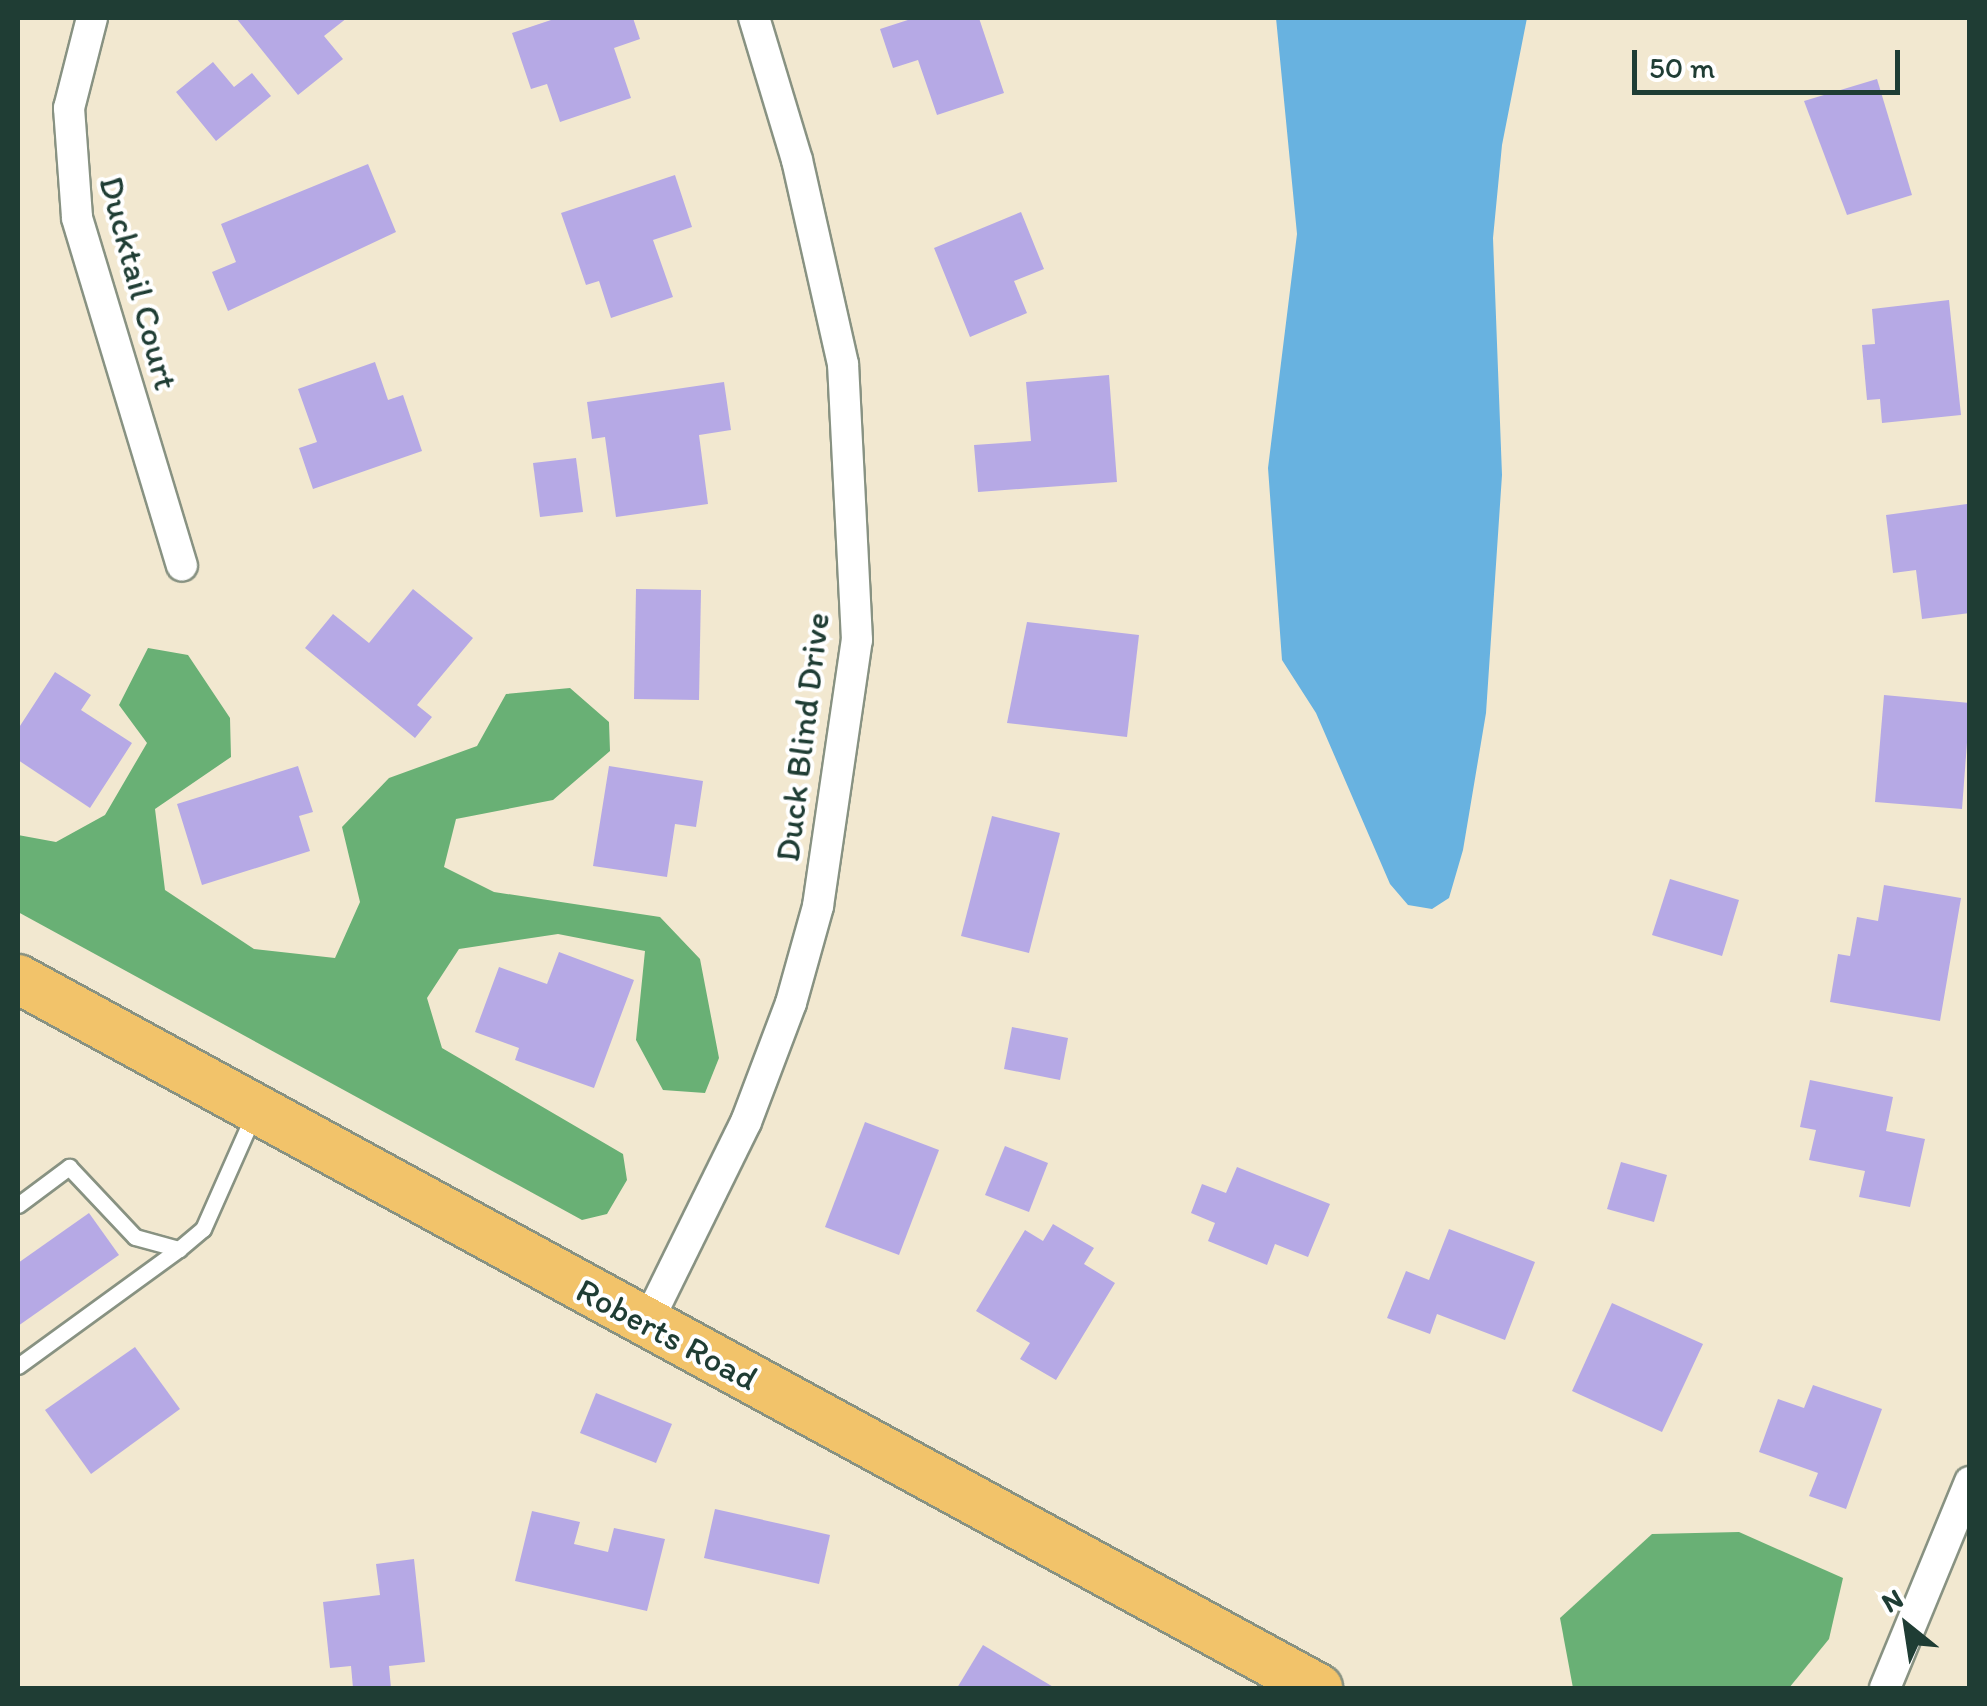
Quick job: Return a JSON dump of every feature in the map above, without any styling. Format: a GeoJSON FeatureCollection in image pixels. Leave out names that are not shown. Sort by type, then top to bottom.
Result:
{"type":"FeatureCollection","features":[{"type":"Feature","properties":{"kind":"main road","name":"Roberts Road"},"geometry":{"type":"LineString","coordinates":[[18,979],[1318,1688]]}},
{"type":"Feature","properties":{"kind":"street","name":"Ducktail Court"},"geometry":{"type":"LineString","coordinates":[[92,18],[69,108],[77,218],[182,566]]}},
{"type":"Feature","properties":{"kind":"street","name":"Duck Blind Drive"},"geometry":{"type":"LineString","coordinates":[[648,1323],[746,1122],[791,1003],[818,906],[856,640],[843,364],[797,160],[754,18]]}},
{"type":"Feature","properties":{"kind":"street"},"geometry":{"type":"LineString","coordinates":[[1885,1688],[1970,1482]]}},
{"type":"Feature","properties":{"kind":"lane"},"geometry":{"type":"LineString","coordinates":[[18,1366],[202,1229],[256,1110]]}},
{"type":"Feature","properties":{"kind":"lane"},"geometry":{"type":"LineString","coordinates":[[18,1205],[68,1167],[135,1238],[178,1248]]}},
{"type":"Feature","properties":{"kind":"green space"},"geometry":{"type":"Polygon","coordinates":[[[148,648],[188,655],[230,718],[231,757],[155,809],[165,890],[254,949],[335,958],[360,902],[342,827],[389,778],[477,746],[506,694],[570,688],[609,722],[610,751],[553,800],[456,819],[444,867],[494,892],[660,917],[700,959],[719,1058],[705,1093],[663,1090],[636,1040],[645,951],[558,934],[459,949],[427,998],[442,1048],[623,1154],[627,1180],[607,1214],[582,1220],[18,912],[18,835],[56,842],[105,815],[147,743],[119,705],[148,648]]]}},
{"type":"Feature","properties":{"kind":"green space"},"geometry":{"type":"Polygon","coordinates":[[[1739,1532],[1843,1578],[1829,1639],[1789,1688],[1573,1688],[1560,1618],[1652,1534],[1739,1532]]]}},
{"type":"Feature","properties":{"kind":"water"},"geometry":{"type":"Polygon","coordinates":[[[1276,18],[1527,18],[1502,145],[1493,238],[1502,475],[1486,713],[1463,850],[1449,898],[1432,909],[1408,905],[1390,884],[1316,713],[1282,660],[1268,468],[1297,234],[1276,18]]]}},
{"type":"Feature","properties":{"kind":"building"},"geometry":{"type":"Polygon","coordinates":[[[236,18],[347,18],[324,36],[343,59],[298,95],[236,18]]]}},
{"type":"Feature","properties":{"kind":"building"},"geometry":{"type":"Polygon","coordinates":[[[557,18],[633,18],[640,39],[614,48],[631,98],[560,122],[547,84],[531,89],[512,33],[557,18]]]}},
{"type":"Feature","properties":{"kind":"building"},"geometry":{"type":"Polygon","coordinates":[[[914,18],[979,18],[1004,93],[937,115],[918,60],[893,68],[880,29],[914,18]]]}},
{"type":"Feature","properties":{"kind":"building"},"geometry":{"type":"Polygon","coordinates":[[[213,62],[234,87],[252,73],[271,96],[216,141],[176,92],[213,62]]]}},
{"type":"Feature","properties":{"kind":"building"},"geometry":{"type":"Polygon","coordinates":[[[1877,79],[1912,195],[1847,215],[1804,101],[1877,79]]]}},
{"type":"Feature","properties":{"kind":"building"},"geometry":{"type":"Polygon","coordinates":[[[368,164],[396,232],[228,311],[212,272],[236,262],[221,224],[368,164]]]}},
{"type":"Feature","properties":{"kind":"building"},"geometry":{"type":"Polygon","coordinates":[[[675,175],[692,227],[653,240],[673,297],[611,318],[599,281],[586,285],[561,213],[675,175]]]}},
{"type":"Feature","properties":{"kind":"building"},"geometry":{"type":"Polygon","coordinates":[[[1021,212],[1044,269],[1014,281],[1027,313],[970,337],[934,248],[1021,212]]]}},
{"type":"Feature","properties":{"kind":"building"},"geometry":{"type":"Polygon","coordinates":[[[1949,300],[1961,415],[1882,423],[1880,399],[1867,400],[1862,345],[1875,344],[1872,309],[1949,300]]]}},
{"type":"Feature","properties":{"kind":"building"},"geometry":{"type":"Polygon","coordinates":[[[375,362],[388,400],[403,395],[422,451],[313,489],[299,448],[317,442],[298,389],[375,362]]]}},
{"type":"Feature","properties":{"kind":"building"},"geometry":{"type":"Polygon","coordinates":[[[1109,375],[1117,482],[978,492],[974,445],[1031,441],[1026,382],[1109,375]]]}},
{"type":"Feature","properties":{"kind":"building"},"geometry":{"type":"Polygon","coordinates":[[[724,382],[731,430],[699,435],[708,504],[616,517],[605,437],[592,439],[587,402],[724,382]]]}},
{"type":"Feature","properties":{"kind":"building"},"geometry":{"type":"Polygon","coordinates":[[[576,458],[583,512],[540,517],[533,463],[576,458]]]}},
{"type":"Feature","properties":{"kind":"building"},"geometry":{"type":"Polygon","coordinates":[[[1967,504],[1970,613],[1922,619],[1916,570],[1893,573],[1886,515],[1967,504]]]}},
{"type":"Feature","properties":{"kind":"building"},"geometry":{"type":"Polygon","coordinates":[[[413,589],[473,638],[417,705],[432,717],[415,738],[305,648],[333,614],[369,643],[413,589]]]}},
{"type":"Feature","properties":{"kind":"building"},"geometry":{"type":"Polygon","coordinates":[[[636,589],[701,590],[699,700],[634,699],[636,589]]]}},
{"type":"Feature","properties":{"kind":"building"},"geometry":{"type":"Polygon","coordinates":[[[1027,622],[1139,635],[1127,737],[1007,723],[1027,622]]]}},
{"type":"Feature","properties":{"kind":"building"},"geometry":{"type":"Polygon","coordinates":[[[55,672],[91,695],[81,710],[132,743],[90,808],[18,760],[18,729],[55,672]]]}},
{"type":"Feature","properties":{"kind":"building"},"geometry":{"type":"Polygon","coordinates":[[[1884,695],[1970,703],[1962,809],[1875,802],[1884,695]]]}},
{"type":"Feature","properties":{"kind":"building"},"geometry":{"type":"Polygon","coordinates":[[[298,766],[313,812],[299,816],[310,851],[202,885],[177,804],[298,766]]]}},
{"type":"Feature","properties":{"kind":"building"},"geometry":{"type":"Polygon","coordinates":[[[609,766],[703,781],[696,827],[675,824],[667,877],[593,866],[609,766]]]}},
{"type":"Feature","properties":{"kind":"building"},"geometry":{"type":"Polygon","coordinates":[[[992,816],[1060,833],[1029,953],[961,936],[992,816]]]}},
{"type":"Feature","properties":{"kind":"building"},"geometry":{"type":"Polygon","coordinates":[[[1670,879],[1739,900],[1722,956],[1652,935],[1670,879]]]}},
{"type":"Feature","properties":{"kind":"building"},"geometry":{"type":"Polygon","coordinates":[[[1884,885],[1961,898],[1940,1021],[1830,1002],[1838,954],[1850,956],[1857,917],[1878,921],[1884,885]]]}},
{"type":"Feature","properties":{"kind":"building"},"geometry":{"type":"Polygon","coordinates":[[[559,952],[634,980],[594,1088],[515,1060],[519,1048],[475,1032],[499,967],[547,984],[559,952]]]}},
{"type":"Feature","properties":{"kind":"building"},"geometry":{"type":"Polygon","coordinates":[[[1012,1027],[1068,1038],[1060,1080],[1004,1069],[1012,1027]]]}},
{"type":"Feature","properties":{"kind":"building"},"geometry":{"type":"Polygon","coordinates":[[[1810,1080],[1893,1097],[1886,1131],[1925,1139],[1910,1207],[1859,1197],[1865,1171],[1809,1160],[1816,1130],[1800,1127],[1810,1080]]]}},
{"type":"Feature","properties":{"kind":"building"},"geometry":{"type":"Polygon","coordinates":[[[865,1122],[939,1150],[899,1255],[825,1227],[865,1122]]]}},
{"type":"Feature","properties":{"kind":"building"},"geometry":{"type":"Polygon","coordinates":[[[1005,1146],[1048,1163],[1029,1212],[985,1195],[1005,1146]]]}},
{"type":"Feature","properties":{"kind":"building"},"geometry":{"type":"Polygon","coordinates":[[[1621,1162],[1667,1175],[1654,1222],[1607,1209],[1621,1162]]]}},
{"type":"Feature","properties":{"kind":"building"},"geometry":{"type":"Polygon","coordinates":[[[1237,1167],[1330,1204],[1308,1257],[1275,1244],[1267,1265],[1208,1241],[1215,1223],[1191,1213],[1202,1184],[1226,1193],[1237,1167]]]}},
{"type":"Feature","properties":{"kind":"building"},"geometry":{"type":"Polygon","coordinates":[[[89,1213],[119,1255],[18,1326],[18,1263],[89,1213]]]}},
{"type":"Feature","properties":{"kind":"building"},"geometry":{"type":"Polygon","coordinates":[[[1053,1224],[1094,1248],[1084,1264],[1115,1283],[1056,1380],[1020,1359],[1030,1343],[976,1311],[1025,1230],[1043,1241],[1053,1224]]]}},
{"type":"Feature","properties":{"kind":"building"},"geometry":{"type":"Polygon","coordinates":[[[1449,1229],[1535,1262],[1505,1340],[1437,1314],[1430,1334],[1387,1318],[1406,1271],[1429,1280],[1449,1229]]]}},
{"type":"Feature","properties":{"kind":"building"},"geometry":{"type":"Polygon","coordinates":[[[1612,1303],[1703,1344],[1662,1432],[1572,1391],[1612,1303]]]}},
{"type":"Feature","properties":{"kind":"building"},"geometry":{"type":"Polygon","coordinates":[[[135,1347],[180,1409],[91,1474],[45,1410],[135,1347]]]}},
{"type":"Feature","properties":{"kind":"building"},"geometry":{"type":"Polygon","coordinates":[[[1813,1385],[1882,1409],[1846,1509],[1809,1496],[1818,1473],[1759,1452],[1778,1399],[1804,1408],[1813,1385]]]}},
{"type":"Feature","properties":{"kind":"building"},"geometry":{"type":"Polygon","coordinates":[[[596,1393],[672,1424],[656,1463],[580,1433],[596,1393]]]}},
{"type":"Feature","properties":{"kind":"building"},"geometry":{"type":"Polygon","coordinates":[[[715,1509],[830,1535],[819,1584],[704,1558],[715,1509]]]}},
{"type":"Feature","properties":{"kind":"building"},"geometry":{"type":"Polygon","coordinates":[[[532,1511],[580,1522],[574,1544],[608,1552],[614,1528],[665,1539],[647,1611],[515,1581],[532,1511]]]}},
{"type":"Feature","properties":{"kind":"building"},"geometry":{"type":"Polygon","coordinates":[[[414,1559],[425,1662],[389,1666],[391,1688],[353,1688],[351,1666],[330,1668],[323,1602],[380,1595],[376,1564],[414,1559]]]}},
{"type":"Feature","properties":{"kind":"building"},"geometry":{"type":"Polygon","coordinates":[[[983,1645],[1055,1688],[957,1688],[983,1645]]]}}]}
